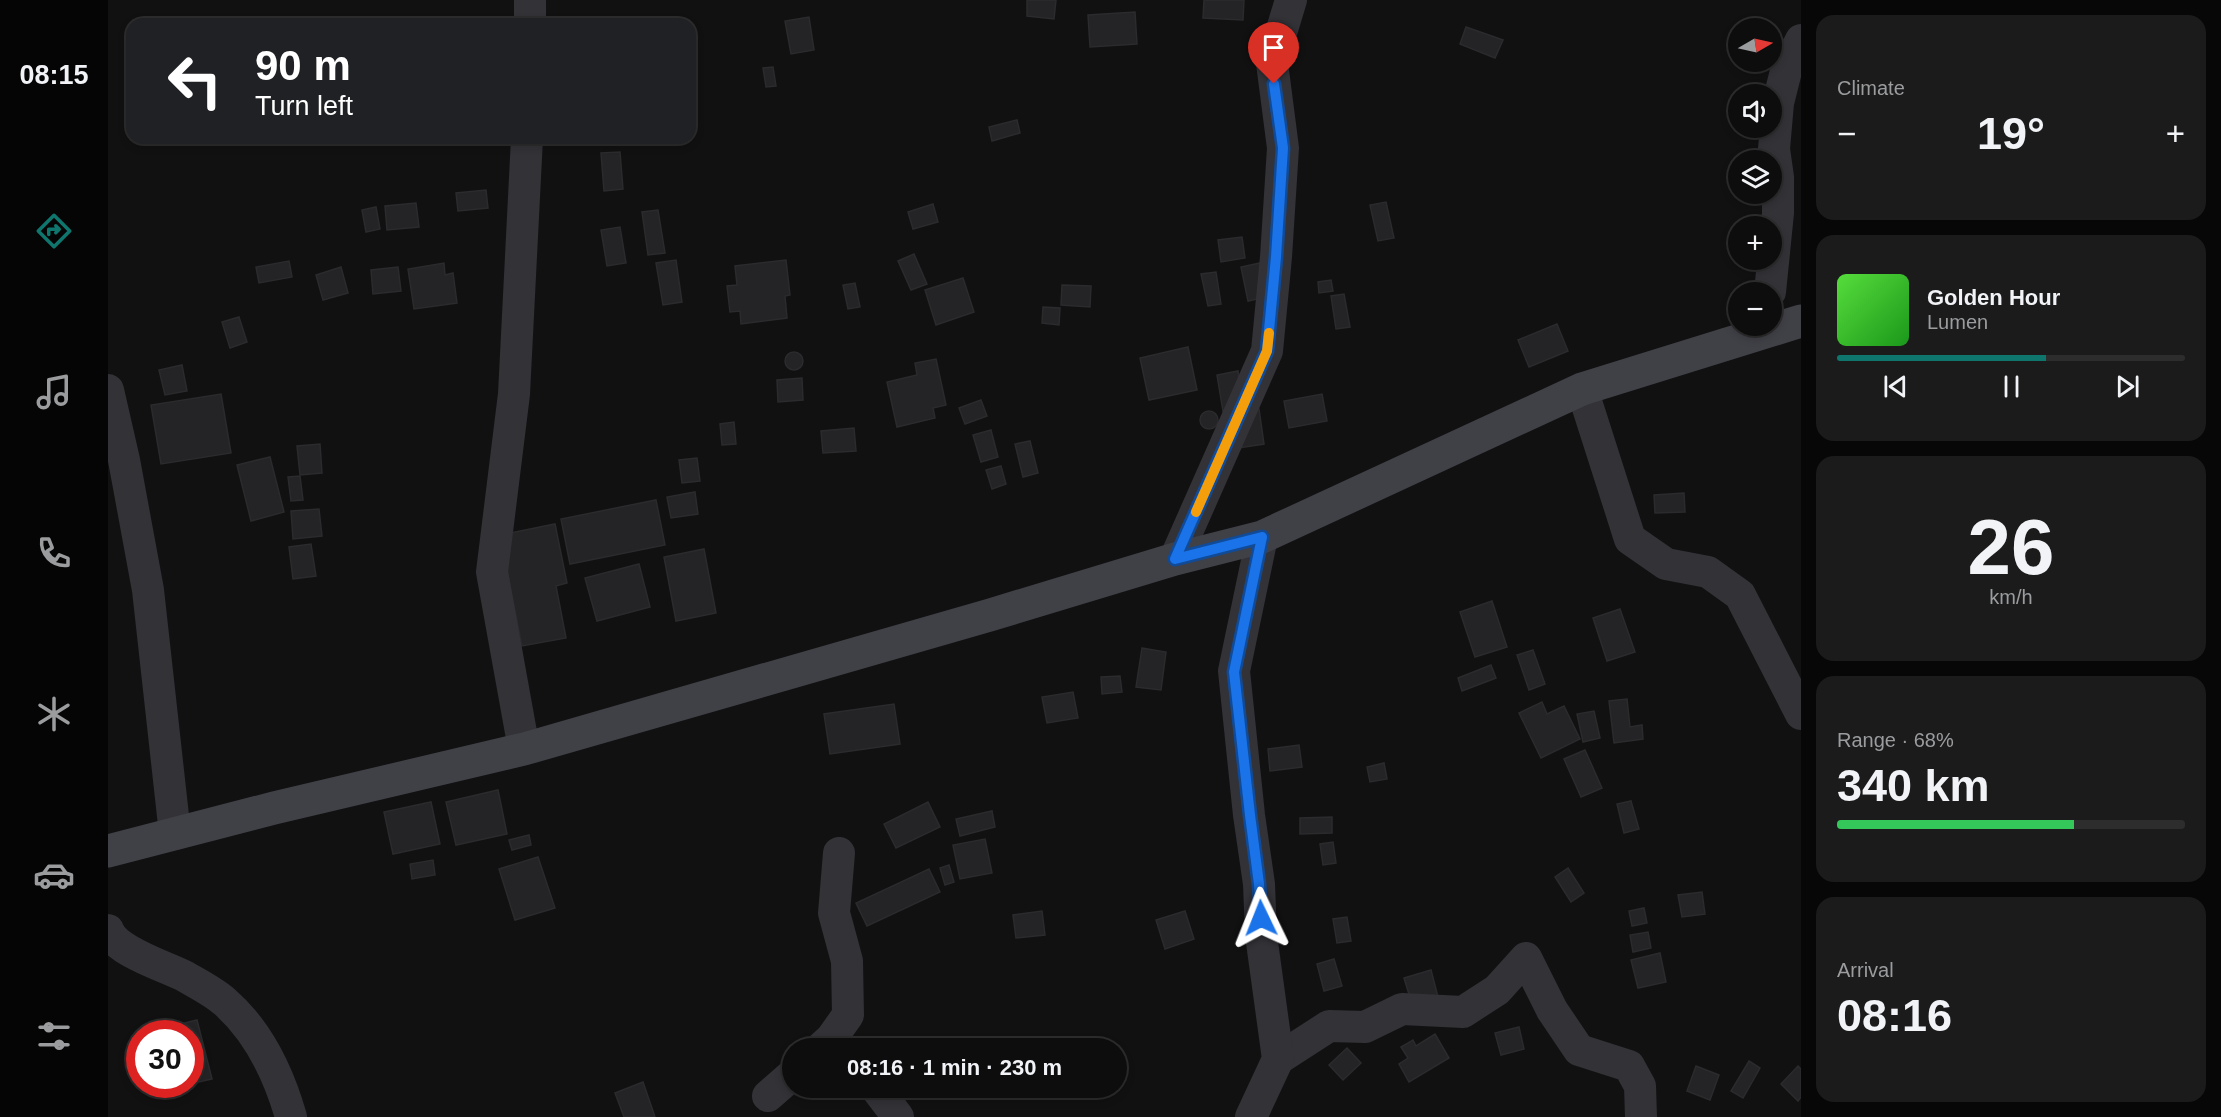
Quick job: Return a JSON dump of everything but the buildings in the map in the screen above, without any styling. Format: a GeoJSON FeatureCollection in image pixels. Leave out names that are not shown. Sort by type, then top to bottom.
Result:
{"type":"FeatureCollection","features":[{"type":"Feature","properties":{"kind":"main road"},"geometry":{"type":"LineString","coordinates":[[1782,325],[1801,321]]}},
{"type":"Feature","properties":{"kind":"main road"},"geometry":{"type":"LineString","coordinates":[[108,851],[274,808],[524,749],[990,615],[1175,559],[1262,537],[1582,389],[1744,336]]}},
{"type":"Feature","properties":{"kind":"street"},"geometry":{"type":"LineString","coordinates":[[530,0],[530,18]]}},
{"type":"Feature","properties":{"kind":"street"},"geometry":{"type":"LineString","coordinates":[[1175,559],[1267,351],[1283,148],[1272,63],[1291,0]]}},
{"type":"Feature","properties":{"kind":"street"},"geometry":{"type":"LineString","coordinates":[[1771,282],[1778,213],[1778,177],[1774,149],[1778,103],[1786,71],[1801,40]]}},
{"type":"Feature","properties":{"kind":"street"},"geometry":{"type":"LineString","coordinates":[[524,749],[492,573],[514,394],[527,144]]}},
{"type":"Feature","properties":{"kind":"street"},"geometry":{"type":"LineString","coordinates":[[1582,389],[1630,539],[1666,564],[1708,572],[1740,595],[1801,714]]}},
{"type":"Feature","properties":{"kind":"street"},"geometry":{"type":"LineString","coordinates":[[108,390],[124,460],[148,590],[175,834]]}},
{"type":"Feature","properties":{"kind":"street"},"geometry":{"type":"LineString","coordinates":[[1262,537],[1234,672],[1259,884],[1262,935],[1278,1059]]}},
{"type":"Feature","properties":{"kind":"street"},"geometry":{"type":"LineString","coordinates":[[839,853],[834,913],[847,961],[847,1038]]}},
{"type":"Feature","properties":{"kind":"street"},"geometry":{"type":"LineString","coordinates":[[108,930],[110,936],[125,948],[186,977],[224,1001],[251,1030],[274,1071],[291,1117]]}},
{"type":"Feature","properties":{"kind":"street"},"geometry":{"type":"LineString","coordinates":[[1251,1117],[1278,1059],[1329,1026],[1365,1027],[1402,1009],[1463,1012],[1497,990],[1526,958],[1552,1010],[1579,1050],[1629,1066],[1640,1086],[1641,1117]]}},
{"type":"Feature","properties":{"kind":"street"},"geometry":{"type":"LineString","coordinates":[[832,1038],[848,1015]]}},
{"type":"Feature","properties":{"kind":"street"},"geometry":{"type":"LineString","coordinates":[[768,1096],[782,1084]]}},
{"type":"Feature","properties":{"kind":"street"},"geometry":{"type":"LineString","coordinates":[[884,1098],[898,1117]]}},
{"type":"Feature","properties":{"kind":"slow traffic"},"geometry":{"type":"LineString","coordinates":[[1196,512],[1267,351],[1269,333]]}},
{"type":"Feature","properties":{"kind":"route"},"geometry":{"type":"LineString","coordinates":[[1261,918],[1234,672],[1262,537],[1175,559],[1267,351],[1283,148],[1274,84]]}}]}
